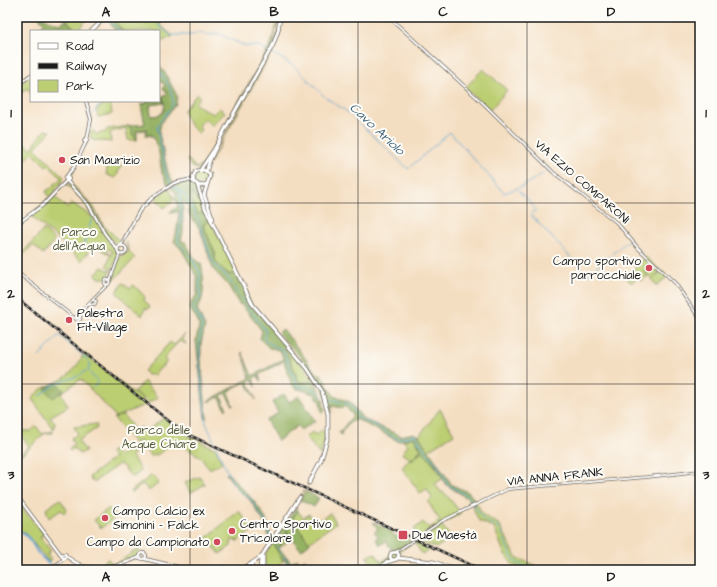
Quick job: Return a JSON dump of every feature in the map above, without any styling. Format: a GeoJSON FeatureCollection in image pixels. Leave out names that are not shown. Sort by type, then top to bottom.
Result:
{"type":"FeatureCollection","features":[{"type":"Feature","properties":{"kind":"main road"},"geometry":{"type":"LineString","coordinates":[[218,232],[204,198],[210,178],[207,171],[208,164],[273,45],[278,31],[280,17]]}},
{"type":"Feature","properties":{"kind":"main road"},"geometry":{"type":"LineString","coordinates":[[92,30],[105,18]]}},
{"type":"Feature","properties":{"kind":"main road"},"geometry":{"type":"LineString","coordinates":[[17,84],[30,76]]}},
{"type":"Feature","properties":{"kind":"main road"},"geometry":{"type":"LineString","coordinates":[[17,224],[43,205],[62,185],[71,172],[88,135],[91,119],[86,102]]}},
{"type":"Feature","properties":{"kind":"main road"},"geometry":{"type":"LineString","coordinates":[[117,249],[126,238],[144,205],[154,195],[174,183],[188,180],[193,176],[196,171],[201,169],[219,142]]}},
{"type":"Feature","properties":{"kind":"main road"},"geometry":{"type":"LineString","coordinates":[[201,169],[207,171]]}},
{"type":"Feature","properties":{"kind":"main road"},"geometry":{"type":"LineString","coordinates":[[193,176],[203,204],[253,305],[310,372],[326,401],[329,423],[327,443],[321,460],[309,483]]}},
{"type":"Feature","properties":{"kind":"main road"},"geometry":{"type":"LineString","coordinates":[[67,179],[90,207],[105,234],[113,243],[118,252],[122,254],[126,251],[126,238]]}},
{"type":"Feature","properties":{"kind":"main road"},"geometry":{"type":"LineString","coordinates":[[188,180],[201,186],[207,184]]}},
{"type":"Feature","properties":{"kind":"main road"},"geometry":{"type":"LineString","coordinates":[[113,243],[126,247]]}},
{"type":"Feature","properties":{"kind":"main road"},"geometry":{"type":"LineString","coordinates":[[17,496],[64,557],[87,568],[104,569],[140,557],[145,557]]}},
{"type":"Feature","properties":{"kind":"main road"},"geometry":{"type":"LineString","coordinates":[[239,570],[261,557],[300,497]]}},
{"type":"Feature","properties":{"kind":"main road"},"geometry":{"type":"LineString","coordinates":[[260,568],[262,560],[270,544]]}},
{"type":"Feature","properties":{"kind":"main road"},"geometry":{"type":"LineString","coordinates":[[387,562],[392,552],[404,558],[434,562],[456,570]]}},
{"type":"Feature","properties":{"kind":"main road"},"geometry":{"type":"LineString","coordinates":[[140,557],[142,553],[145,557],[151,560],[191,570]]}},
{"type":"Feature","properties":{"kind":"main road"},"geometry":{"type":"LineString","coordinates":[[378,570],[387,562],[392,560],[397,554]]}},
{"type":"Feature","properties":{"kind":"main road"},"geometry":{"type":"LineString","coordinates":[[390,556],[392,560]]}},
{"type":"Feature","properties":{"kind":"main road"},"geometry":{"type":"LineString","coordinates":[[260,568],[261,557]]}},
{"type":"Feature","properties":{"kind":"main road"},"geometry":{"type":"LineString","coordinates":[[254,562],[260,568]]}},
{"type":"Feature","properties":{"kind":"main road"},"geometry":{"type":"LineString","coordinates":[[245,566],[251,569],[254,562]]}},
{"type":"Feature","properties":{"kind":"street","name":"VIA EZIO COMPARONI"},"geometry":{"type":"LineString","coordinates":[[389,17],[480,100],[553,172],[617,223],[634,244],[675,283],[700,319]]}},
{"type":"Feature","properties":{"kind":"street"},"geometry":{"type":"LineString","coordinates":[[118,252],[118,260]]}},
{"type":"Feature","properties":{"kind":"street"},"geometry":{"type":"LineString","coordinates":[[17,272],[71,317],[77,317],[107,284],[122,254]]}},
{"type":"Feature","properties":{"kind":"street"},"geometry":{"type":"LineString","coordinates":[[96,301],[97,296]]}},
{"type":"Feature","properties":{"kind":"street"},"geometry":{"type":"LineString","coordinates":[[92,301],[95,304],[96,301]]}},
{"type":"Feature","properties":{"kind":"street","name":"VIA ANNA FRANK"},"geometry":{"type":"LineString","coordinates":[[397,554],[402,548],[437,524],[478,502],[505,490],[700,471]]}},
{"type":"Feature","properties":{"kind":"street"},"geometry":{"type":"LineString","coordinates":[[38,570],[53,567],[64,557]]}},
{"type":"Feature","properties":{"kind":"green space"},"geometry":{"type":"Polygon","coordinates":[[[39,17],[60,24],[66,20],[75,30],[64,30],[62,27],[58,30],[38,30],[44,23],[39,17]]]}},
{"type":"Feature","properties":{"kind":"green space"},"geometry":{"type":"Polygon","coordinates":[[[64,17],[89,17],[78,30],[76,30],[64,17]]]}},
{"type":"Feature","properties":{"kind":"green space"},"geometry":{"type":"Polygon","coordinates":[[[98,17],[112,18],[122,30],[114,30],[109,21],[104,21],[98,17]]]}},
{"type":"Feature","properties":{"kind":"green space"},"geometry":{"type":"Polygon","coordinates":[[[111,17],[158,17],[161,26],[173,36],[160,42],[160,30],[122,30],[111,17]]]}},
{"type":"Feature","properties":{"kind":"green space"},"geometry":{"type":"Polygon","coordinates":[[[279,17],[273,42],[204,164],[268,49],[274,36],[279,17]]]}},
{"type":"Feature","properties":{"kind":"green space"},"geometry":{"type":"Polygon","coordinates":[[[281,17],[280,32],[274,48],[210,163],[279,33],[281,17]]]}},
{"type":"Feature","properties":{"kind":"green space"},"geometry":{"type":"Polygon","coordinates":[[[160,67],[165,73],[177,96],[176,104],[161,123],[159,133],[168,173],[173,182],[168,185],[162,173],[159,153],[153,136],[150,136],[151,134],[147,136],[146,129],[136,131],[137,140],[132,135],[132,129],[127,126],[145,124],[141,106],[147,102],[160,102],[160,96],[162,96],[163,103],[150,105],[151,116],[156,116],[162,113],[164,108],[163,96],[168,94],[163,88],[165,85],[160,81],[160,67]]]}},
{"type":"Feature","properties":{"kind":"green space"},"geometry":{"type":"Polygon","coordinates":[[[483,69],[507,90],[490,110],[465,88],[483,69]]]}},
{"type":"Feature","properties":{"kind":"green space"},"geometry":{"type":"Polygon","coordinates":[[[30,77],[30,91],[26,88],[22,93],[17,87],[30,77]]]}},
{"type":"Feature","properties":{"kind":"green space"},"geometry":{"type":"Polygon","coordinates":[[[160,93],[164,103],[150,105],[151,116],[159,115],[153,132],[146,137],[146,130],[137,131],[137,140],[128,140],[126,128],[110,132],[111,142],[92,140],[90,135],[91,131],[94,131],[95,134],[106,132],[107,129],[145,124],[141,104],[160,102],[160,93]]]}},
{"type":"Feature","properties":{"kind":"green space"},"geometry":{"type":"Polygon","coordinates":[[[197,94],[200,96],[195,104],[213,114],[219,108],[225,112],[212,126],[205,119],[198,126],[201,130],[198,133],[190,125],[183,111],[197,94]]]}},
{"type":"Feature","properties":{"kind":"green space"},"geometry":{"type":"Polygon","coordinates":[[[106,102],[110,102],[112,114],[98,117],[96,110],[106,102]]]}},
{"type":"Feature","properties":{"kind":"green space"},"geometry":{"type":"Polygon","coordinates":[[[45,130],[51,131],[35,148],[64,177],[62,182],[49,198],[46,191],[61,178],[48,165],[46,166],[33,153],[22,163],[26,168],[23,171],[17,168],[17,150],[25,144],[31,149],[45,130]]]}},
{"type":"Feature","properties":{"kind":"green space"},"geometry":{"type":"Polygon","coordinates":[[[109,159],[122,165],[118,171],[118,174],[114,178],[106,174],[109,159]]]}},
{"type":"Feature","properties":{"kind":"green space"},"geometry":{"type":"Polygon","coordinates":[[[188,159],[196,168],[203,165],[201,168],[197,169],[191,166],[187,160],[188,159]]]}},
{"type":"Feature","properties":{"kind":"green space"},"geometry":{"type":"Polygon","coordinates":[[[74,169],[75,170],[70,178],[70,176],[74,169]]]}},
{"type":"Feature","properties":{"kind":"green space"},"geometry":{"type":"Polygon","coordinates":[[[201,171],[206,173],[208,178],[206,183],[201,185],[196,183],[194,178],[196,173],[201,171]]]}},
{"type":"Feature","properties":{"kind":"green space"},"geometry":{"type":"Polygon","coordinates":[[[189,181],[196,185],[201,201],[198,202],[194,194],[190,195],[198,214],[206,212],[210,220],[203,225],[215,253],[215,261],[229,275],[236,272],[252,305],[285,345],[299,382],[308,382],[314,379],[324,402],[325,411],[322,413],[320,402],[315,394],[295,388],[291,383],[281,352],[276,349],[269,348],[260,339],[262,331],[242,305],[239,304],[228,285],[213,269],[200,229],[188,213],[188,206],[183,200],[183,232],[181,241],[185,242],[197,262],[201,263],[203,274],[204,287],[202,299],[197,309],[205,327],[201,344],[201,360],[207,418],[205,418],[196,341],[199,326],[197,319],[189,308],[197,294],[197,277],[182,250],[174,242],[179,211],[174,213],[170,212],[178,207],[175,197],[177,194],[170,187],[189,181]]]}},
{"type":"Feature","properties":{"kind":"green space","name":"Parco dell'Acqua"},"geometry":{"type":"Polygon","coordinates":[[[66,182],[88,205],[116,249],[118,256],[107,278],[99,278],[94,272],[96,274],[102,267],[110,271],[107,266],[112,251],[109,249],[107,251],[110,255],[95,245],[81,261],[63,243],[32,217],[32,215],[54,196],[67,208],[72,203],[94,218],[82,200],[65,183],[66,182]]]}},
{"type":"Feature","properties":{"kind":"green space"},"geometry":{"type":"Polygon","coordinates":[[[71,184],[93,206],[104,226],[121,242],[123,241],[121,244],[116,243],[107,235],[93,209],[71,184]]]}},
{"type":"Feature","properties":{"kind":"green space"},"geometry":{"type":"Polygon","coordinates":[[[169,188],[174,200],[164,208],[155,197],[169,188]]]}},
{"type":"Feature","properties":{"kind":"green space"},"geometry":{"type":"Polygon","coordinates":[[[192,194],[198,202],[201,201],[206,212],[198,214],[189,195],[192,194]]]}},
{"type":"Feature","properties":{"kind":"green space"},"geometry":{"type":"Polygon","coordinates":[[[210,220],[236,272],[231,275],[222,269],[215,261],[215,253],[203,225],[210,220]]]}},
{"type":"Feature","properties":{"kind":"green space"},"geometry":{"type":"Polygon","coordinates":[[[44,229],[55,241],[43,254],[33,245],[19,259],[17,259],[44,229]]]}},
{"type":"Feature","properties":{"kind":"green space"},"geometry":{"type":"Polygon","coordinates":[[[126,242],[130,253],[135,258],[111,283],[111,278],[120,257],[128,251],[126,242]]]}},
{"type":"Feature","properties":{"kind":"green space"},"geometry":{"type":"Polygon","coordinates":[[[646,257],[660,270],[654,278],[662,271],[667,277],[657,286],[652,280],[653,279],[642,270],[648,276],[641,281],[638,277],[631,283],[626,277],[646,257]]]}},
{"type":"Feature","properties":{"kind":"green space"},"geometry":{"type":"Polygon","coordinates":[[[123,283],[130,288],[134,285],[145,297],[144,300],[150,307],[148,309],[145,308],[142,316],[116,292],[123,283]]]}},
{"type":"Feature","properties":{"kind":"green space"},"geometry":{"type":"Polygon","coordinates":[[[283,329],[317,374],[321,374],[334,396],[350,402],[363,419],[401,436],[413,433],[419,436],[452,485],[468,492],[477,502],[472,505],[467,498],[445,484],[439,469],[422,451],[410,461],[421,449],[414,437],[398,441],[356,419],[348,424],[341,433],[342,435],[339,433],[353,415],[345,406],[343,408],[332,406],[331,413],[324,390],[318,380],[303,360],[278,333],[283,329]]]}},
{"type":"Feature","properties":{"kind":"green space"},"geometry":{"type":"Polygon","coordinates":[[[185,334],[182,338],[186,344],[180,341],[167,354],[168,355],[164,359],[167,362],[155,373],[156,375],[154,377],[151,374],[148,376],[144,371],[170,342],[174,345],[185,334]]]}},
{"type":"Feature","properties":{"kind":"green space"},"geometry":{"type":"Polygon","coordinates":[[[285,345],[314,379],[308,382],[299,382],[285,345]]]}},
{"type":"Feature","properties":{"kind":"green space"},"geometry":{"type":"Polygon","coordinates":[[[242,352],[252,376],[282,360],[282,362],[259,375],[261,381],[258,376],[253,378],[256,387],[252,380],[248,381],[256,400],[246,382],[228,392],[233,406],[225,393],[221,396],[227,409],[226,410],[219,397],[208,402],[250,378],[242,352]]]}},
{"type":"Feature","properties":{"kind":"green space","name":"Parco delle Acque Chiare"},"geometry":{"type":"Polygon","coordinates":[[[84,353],[147,404],[116,417],[81,379],[61,393],[68,406],[50,417],[55,423],[54,430],[32,399],[42,389],[69,375],[84,353]]]}},
{"type":"Feature","properties":{"kind":"green space"},"geometry":{"type":"Polygon","coordinates":[[[144,381],[158,398],[148,403],[144,398],[143,399],[134,392],[144,381]]]}},
{"type":"Feature","properties":{"kind":"green space"},"geometry":{"type":"Polygon","coordinates":[[[56,383],[64,390],[53,398],[45,389],[56,383]]]}},
{"type":"Feature","properties":{"kind":"green space"},"geometry":{"type":"Polygon","coordinates":[[[284,394],[289,402],[299,396],[315,421],[301,430],[297,426],[278,441],[266,420],[278,413],[272,402],[284,394]]]}},
{"type":"Feature","properties":{"kind":"green space"},"geometry":{"type":"Polygon","coordinates":[[[440,409],[454,434],[428,450],[419,436],[440,409]]]}},
{"type":"Feature","properties":{"kind":"green space","name":"Parco delle Acque Chiare"},"geometry":{"type":"Polygon","coordinates":[[[123,415],[135,430],[141,427],[145,432],[164,418],[189,436],[216,449],[222,463],[209,469],[202,458],[180,444],[176,447],[172,444],[157,455],[155,454],[151,457],[139,441],[135,444],[114,418],[123,415]]]}},
{"type":"Feature","properties":{"kind":"green space"},"geometry":{"type":"Polygon","coordinates":[[[96,424],[97,428],[78,441],[86,451],[79,454],[74,448],[70,451],[68,449],[74,444],[71,438],[78,434],[74,427],[96,424]]]}},
{"type":"Feature","properties":{"kind":"green space"},"geometry":{"type":"Polygon","coordinates":[[[36,426],[42,434],[45,433],[25,452],[17,457],[29,446],[20,434],[22,431],[31,431],[36,426]]]}},
{"type":"Feature","properties":{"kind":"green space"},"geometry":{"type":"Polygon","coordinates":[[[322,430],[326,434],[320,455],[306,437],[312,432],[316,435],[322,430]]]}},
{"type":"Feature","properties":{"kind":"green space"},"geometry":{"type":"Polygon","coordinates":[[[413,437],[421,449],[410,461],[421,450],[427,455],[442,476],[442,479],[435,484],[442,493],[444,492],[461,513],[441,524],[451,538],[436,548],[415,539],[419,536],[414,529],[423,522],[429,528],[440,521],[428,502],[432,498],[427,489],[420,493],[402,468],[410,458],[402,454],[408,445],[403,441],[413,437]]]}},
{"type":"Feature","properties":{"kind":"green space"},"geometry":{"type":"Polygon","coordinates":[[[132,446],[136,451],[131,455],[141,471],[132,478],[123,466],[119,464],[94,482],[90,480],[92,480],[89,477],[114,458],[110,452],[114,450],[119,456],[132,446]]]}},
{"type":"Feature","properties":{"kind":"green space"},"geometry":{"type":"Polygon","coordinates":[[[228,473],[260,509],[269,526],[271,536],[269,539],[264,522],[250,500],[238,490],[226,474],[228,473]]]}},
{"type":"Feature","properties":{"kind":"green space"},"geometry":{"type":"Polygon","coordinates":[[[152,475],[159,483],[149,491],[143,484],[132,493],[131,491],[152,475]]]}},
{"type":"Feature","properties":{"kind":"green space"},"geometry":{"type":"Polygon","coordinates":[[[200,477],[205,484],[190,493],[185,482],[200,477]]]}},
{"type":"Feature","properties":{"kind":"green space"},"geometry":{"type":"Polygon","coordinates":[[[305,491],[319,498],[314,507],[300,500],[305,491]]]}},
{"type":"Feature","properties":{"kind":"green space"},"geometry":{"type":"Polygon","coordinates":[[[60,499],[67,510],[64,513],[61,510],[49,518],[46,509],[60,499]]]}},
{"type":"Feature","properties":{"kind":"green space"},"geometry":{"type":"Polygon","coordinates":[[[21,504],[21,507],[44,534],[40,537],[51,551],[47,554],[51,560],[49,562],[23,531],[17,534],[17,507],[21,504]]]}},
{"type":"Feature","properties":{"kind":"green space"},"geometry":{"type":"Polygon","coordinates":[[[477,504],[483,515],[500,525],[516,557],[545,570],[524,570],[513,565],[504,553],[493,527],[479,521],[472,506],[477,504]]]}},
{"type":"Feature","properties":{"kind":"green space","name":"Campo Calcio ex Simonini - Falck"},"geometry":{"type":"Polygon","coordinates":[[[109,508],[116,517],[101,528],[94,520],[109,508]]]}},
{"type":"Feature","properties":{"kind":"green space"},"geometry":{"type":"Polygon","coordinates":[[[296,508],[298,511],[286,528],[294,522],[310,543],[301,550],[286,531],[287,533],[279,548],[286,557],[283,561],[272,542],[296,508]]]}},
{"type":"Feature","properties":{"kind":"green space","name":"Centro Sportivo Tricolore"},"geometry":{"type":"Polygon","coordinates":[[[239,511],[253,530],[238,541],[232,540],[231,546],[220,554],[206,538],[239,511]]]}},
{"type":"Feature","properties":{"kind":"green space"},"geometry":{"type":"Polygon","coordinates":[[[298,511],[303,518],[309,514],[315,523],[330,513],[336,523],[309,542],[296,524],[285,529],[298,511]]]}},
{"type":"Feature","properties":{"kind":"green space"},"geometry":{"type":"Polygon","coordinates":[[[373,522],[392,531],[392,534],[398,537],[399,535],[411,541],[393,552],[386,541],[380,545],[376,539],[378,536],[374,532],[378,529],[373,522]]]}},
{"type":"Feature","properties":{"kind":"green space"},"geometry":{"type":"Polygon","coordinates":[[[286,530],[292,538],[279,548],[287,533],[286,530]]]}},
{"type":"Feature","properties":{"kind":"green space"},"geometry":{"type":"Polygon","coordinates":[[[412,541],[431,549],[422,554],[414,542],[397,553],[397,558],[391,558],[380,570],[375,570],[376,568],[367,557],[375,553],[381,562],[392,553],[412,541]]]}},
{"type":"Feature","properties":{"kind":"green space"},"geometry":{"type":"Polygon","coordinates":[[[272,542],[283,561],[275,570],[264,570],[264,558],[272,542]]]}},
{"type":"Feature","properties":{"kind":"green space"},"geometry":{"type":"Polygon","coordinates":[[[136,545],[140,552],[137,557],[115,564],[137,550],[136,545]]]}},
{"type":"Feature","properties":{"kind":"green space"},"geometry":{"type":"Polygon","coordinates":[[[287,557],[291,563],[298,559],[300,562],[305,559],[312,568],[310,570],[293,570],[285,561],[287,557]]]}},
{"type":"Feature","properties":{"kind":"green space"},"geometry":{"type":"Polygon","coordinates":[[[108,559],[113,564],[101,568],[99,565],[108,559]]]}},
{"type":"Feature","properties":{"kind":"waterway","name":"Cavo Ariolo"},"geometry":{"type":"LineString","coordinates":[[155,17],[159,26],[170,35],[191,35],[199,33],[211,35],[217,33],[245,46],[259,46],[267,51]]}},
{"type":"Feature","properties":{"kind":"waterway"},"geometry":{"type":"LineString","coordinates":[[106,18],[119,30]]}},
{"type":"Feature","properties":{"kind":"waterway","name":"Cavo Ariolo"},"geometry":{"type":"LineString","coordinates":[[272,53],[294,66],[325,97],[349,113],[408,169],[450,132],[504,193],[523,186],[547,171]]}},
{"type":"Feature","properties":{"kind":"waterway"},"geometry":{"type":"LineString","coordinates":[[160,72],[170,88],[173,101],[172,106],[157,127],[166,174],[173,186],[185,195],[199,222],[213,263],[228,278],[239,296],[266,331],[264,338],[266,341],[283,351],[297,385],[299,387],[312,389],[318,392],[322,397]]}},
{"type":"Feature","properties":{"kind":"waterway"},"geometry":{"type":"LineString","coordinates":[[92,114],[105,102]]}},
{"type":"Feature","properties":{"kind":"waterway","name":"Cavo Ariolo"},"geometry":{"type":"LineString","coordinates":[[518,190],[535,208]]}},
{"type":"Feature","properties":{"kind":"waterway"},"geometry":{"type":"LineString","coordinates":[[180,191],[181,217],[178,242],[191,257],[200,273],[200,298],[193,307],[202,324],[199,343],[206,423],[228,474],[237,489],[250,498],[264,520],[271,539]]}},
{"type":"Feature","properties":{"kind":"waterway","name":"Cavo Ariolo"},"geometry":{"type":"LineString","coordinates":[[536,210],[530,214],[587,275],[629,240],[642,253]]}},
{"type":"Feature","properties":{"kind":"waterway"},"geometry":{"type":"LineString","coordinates":[[83,247],[92,219]]}},
{"type":"Feature","properties":{"kind":"waterway"},"geometry":{"type":"LineString","coordinates":[[39,357],[59,335],[89,361]]}},
{"type":"Feature","properties":{"kind":"waterway"},"geometry":{"type":"LineString","coordinates":[[88,371],[90,363]]}},
{"type":"Feature","properties":{"kind":"waterway"},"geometry":{"type":"LineString","coordinates":[[80,375],[87,370]]}},
{"type":"Feature","properties":{"kind":"waterway"},"geometry":{"type":"LineString","coordinates":[[89,372],[98,382],[93,388]]}},
{"type":"Feature","properties":{"kind":"waterway"},"geometry":{"type":"LineString","coordinates":[[53,385],[78,376]]}},
{"type":"Feature","properties":{"kind":"waterway"},"geometry":{"type":"LineString","coordinates":[[39,396],[52,386]]}},
{"type":"Feature","properties":{"kind":"waterway"},"geometry":{"type":"LineString","coordinates":[[325,398],[348,404],[353,408],[358,418],[375,425],[397,439],[415,435],[436,463],[448,485],[468,496],[483,519],[497,527],[502,533],[510,554],[516,562],[533,570]]}},
{"type":"Feature","properties":{"kind":"waterway"},"geometry":{"type":"LineString","coordinates":[[17,529],[29,538],[38,553],[49,564]]}},
{"type":"Feature","properties":{"kind":"waterway"},"geometry":{"type":"LineString","coordinates":[[273,542],[294,570]]}},
{"type":"Feature","properties":{"kind":"waterway"},"geometry":{"type":"LineString","coordinates":[[121,569],[125,570]]}},
{"type":"Feature","properties":{"kind":"tunnel"},"geometry":{"type":"LineString","coordinates":[[300,497],[309,483]]}},
{"type":"Feature","properties":{"kind":"railway"},"geometry":{"type":"LineString","coordinates":[[17,298],[170,422],[189,435],[482,570]]}},
{"type":"Feature","properties":{"kind":"place","name":"San Maurizio"},"geometry":{"type":"Point","coordinates":[62,160]}},
{"type":"Feature","properties":{"kind":"place","name":"Campo sportivo parrocchiale"},"geometry":{"type":"Point","coordinates":[649,268]}},
{"type":"Feature","properties":{"kind":"place","name":"Palestra Fit-Village"},"geometry":{"type":"Point","coordinates":[69,320]}},
{"type":"Feature","properties":{"kind":"place","name":"Campo Calcio ex Simonini - Falck"},"geometry":{"type":"Point","coordinates":[105,518]}},
{"type":"Feature","properties":{"kind":"place","name":"Centro Sportivo Tricolore"},"geometry":{"type":"Point","coordinates":[232,531]}},
{"type":"Feature","properties":{"kind":"place","name":"Due Maestà"},"geometry":{"type":"Point","coordinates":[403,535]}},
{"type":"Feature","properties":{"kind":"place","name":"Campo da Campionato"},"geometry":{"type":"Point","coordinates":[217,542]}}]}
